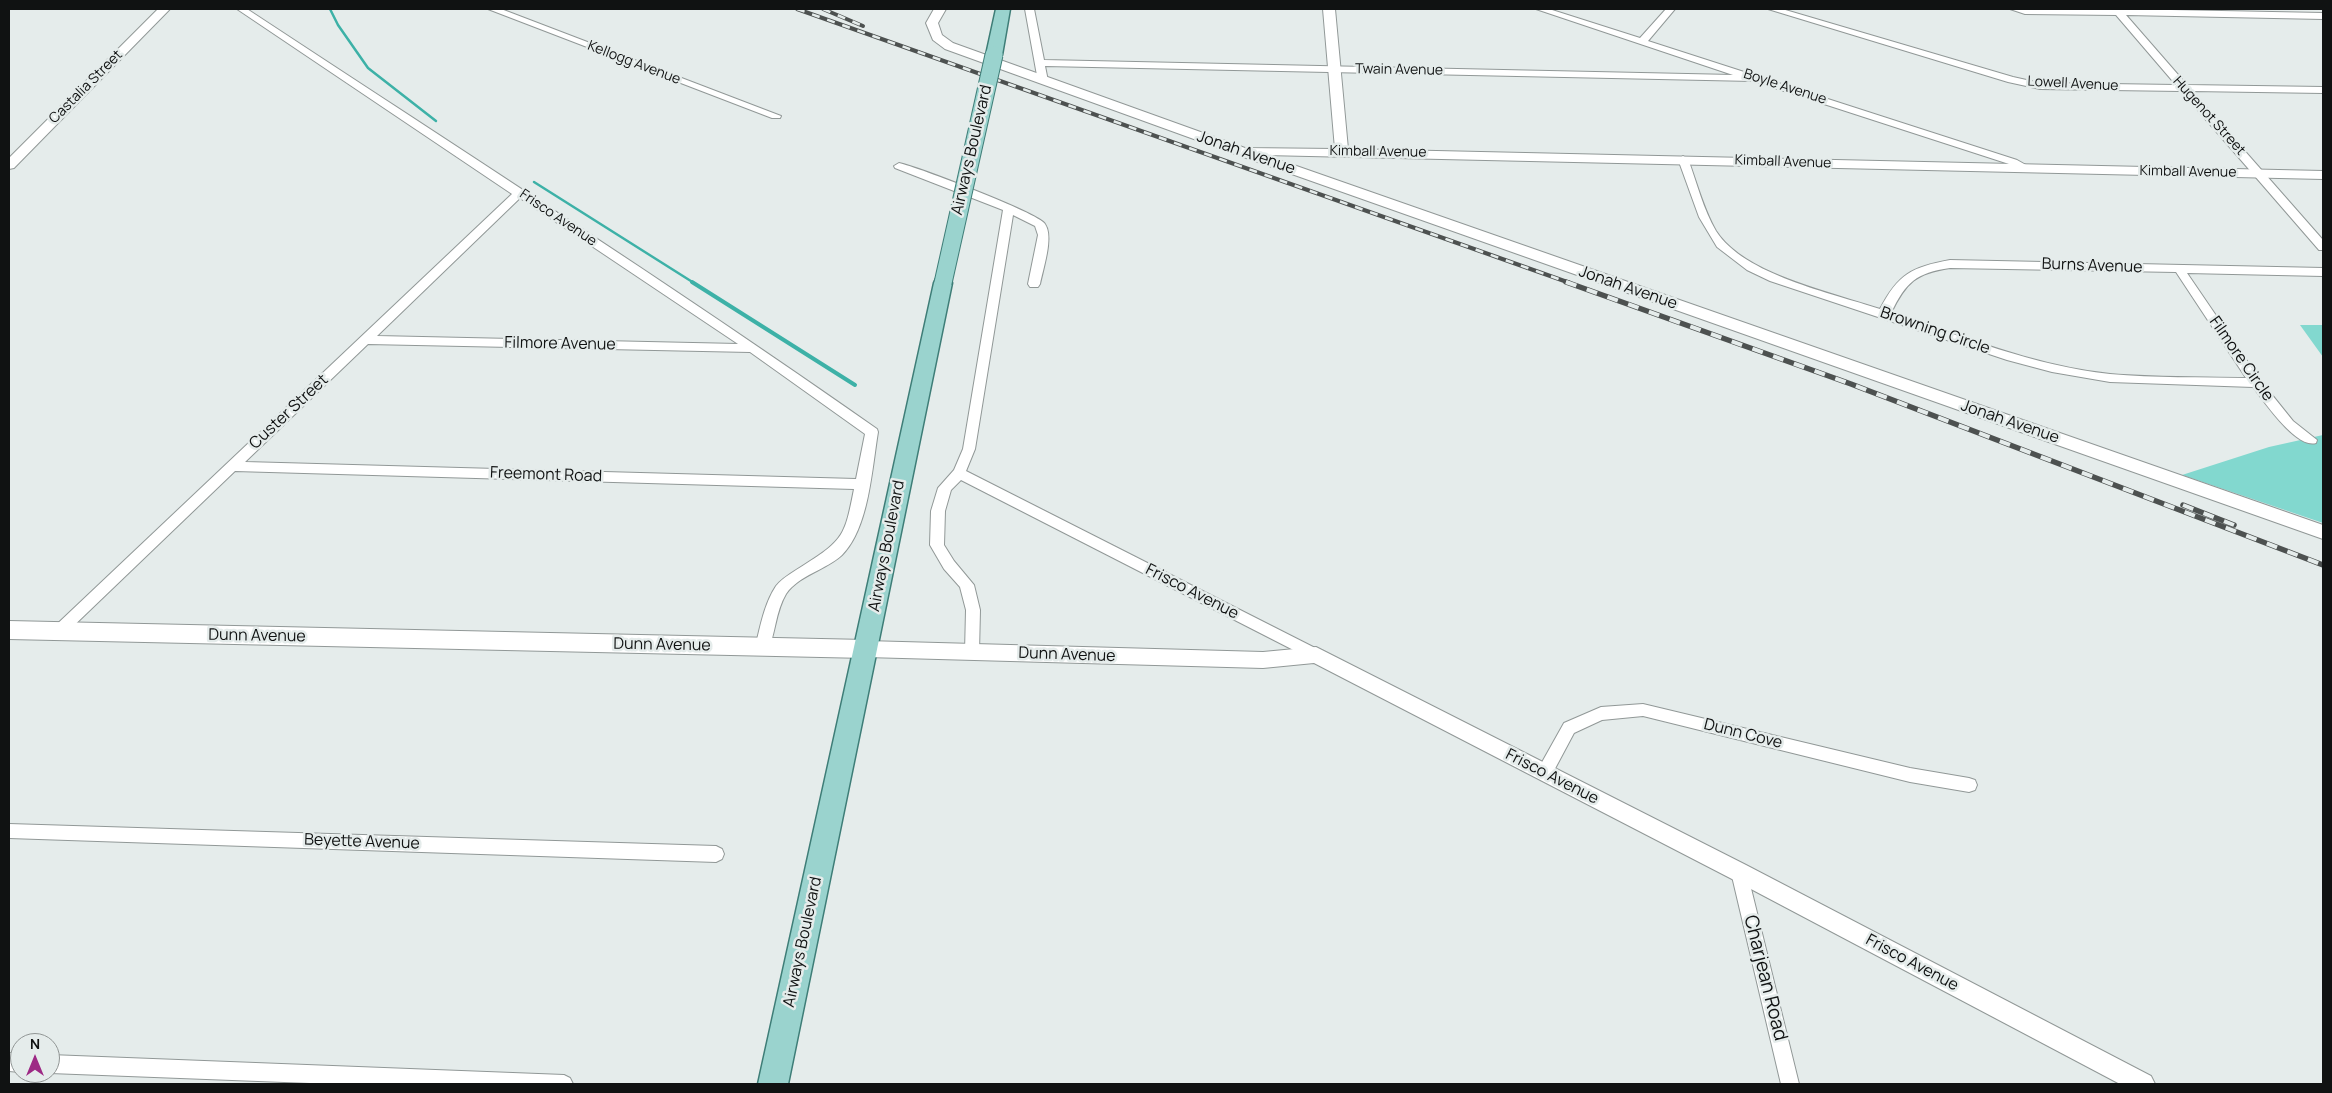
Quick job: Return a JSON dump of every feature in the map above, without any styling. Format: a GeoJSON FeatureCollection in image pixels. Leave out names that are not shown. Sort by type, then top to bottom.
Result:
{"type":"FeatureCollection","features":[{"type":"Feature","properties":{"kind":"main road","name":"Airways Boulevard"},"geometry":{"type":"LineString","coordinates":[[773,1084],[1003,9]]}},
{"type":"Feature","properties":{"kind":"main road","name":"Dunn Avenue"},"geometry":{"type":"LineString","coordinates":[[9,630],[866,649]]}},
{"type":"Feature","properties":{"kind":"street","name":"Castalia Street"},"geometry":{"type":"LineString","coordinates":[[9,165],[164,9]]}},
{"type":"Feature","properties":{"kind":"street","name":"Frisco Avenue"},"geometry":{"type":"LineString","coordinates":[[241,9],[753,348],[872,432],[861,484]]}},
{"type":"Feature","properties":{"kind":"street","name":"Kellogg Avenue"},"geometry":{"type":"LineString","coordinates":[[493,9],[776,116]]}},
{"type":"Feature","properties":{"kind":"street","name":"Jonah Avenue"},"geometry":{"type":"LineString","coordinates":[[940,9],[932,24],[937,37],[949,46],[1243,152],[2323,532]]}},
{"type":"Feature","properties":{"kind":"street"},"geometry":{"type":"LineString","coordinates":[[1029,9],[1043,81]]}},
{"type":"Feature","properties":{"kind":"street"},"geometry":{"type":"LineString","coordinates":[[1329,9],[1342,152]]}},
{"type":"Feature","properties":{"kind":"street","name":"Boyle Avenue"},"geometry":{"type":"LineString","coordinates":[[1541,9],[1758,78],[2013,162],[2028,169]]}},
{"type":"Feature","properties":{"kind":"street"},"geometry":{"type":"LineString","coordinates":[[1642,42],[1671,9]]}},
{"type":"Feature","properties":{"kind":"street","name":"Lowell Avenue"},"geometry":{"type":"LineString","coordinates":[[1773,9],[2011,80],[2040,86],[2323,90]]}},
{"type":"Feature","properties":{"kind":"street"},"geometry":{"type":"LineString","coordinates":[[2015,9],[2323,16]]}},
{"type":"Feature","properties":{"kind":"street","name":"Hugenot Street"},"geometry":{"type":"LineString","coordinates":[[2116,11],[2261,174],[2323,247]]}},
{"type":"Feature","properties":{"kind":"street","name":"Twain Avenue"},"geometry":{"type":"LineString","coordinates":[[1040,63],[1758,78]]}},
{"type":"Feature","properties":{"kind":"street","name":"Kimball Avenue"},"geometry":{"type":"LineString","coordinates":[[1243,152],[1256,150],[1683,159],[2323,175]]}},
{"type":"Feature","properties":{"kind":"street","name":"Browning Circle"},"geometry":{"type":"LineString","coordinates":[[1683,159],[1706,224],[1719,244],[1750,267],[1774,278],[2012,357],[2072,373],[2110,378],[2256,383]]}},
{"type":"Feature","properties":{"kind":"street"},"geometry":{"type":"LineString","coordinates":[[899,166],[1009,208],[1037,221],[1043,228],[1044,235],[1034,284]]}},
{"type":"Feature","properties":{"kind":"street","name":"Custer Street"},"geometry":{"type":"LineString","coordinates":[[59,631],[231,466],[367,340],[520,192]]}},
{"type":"Feature","properties":{"kind":"street"},"geometry":{"type":"LineString","coordinates":[[972,652],[973,610],[967,585],[949,565],[937,545],[938,511],[945,488],[959,473],[970,449],[1009,208]]}},
{"type":"Feature","properties":{"kind":"street","name":"Burns Avenue"},"geometry":{"type":"LineString","coordinates":[[1884,314],[1895,290],[1912,274],[1936,266],[1965,263],[2323,272]]}},
{"type":"Feature","properties":{"kind":"street","name":"Filmore Circle"},"geometry":{"type":"LineString","coordinates":[[2179,269],[2256,383],[2289,424],[2311,440]]}},
{"type":"Feature","properties":{"kind":"street","name":"Filmore Avenue"},"geometry":{"type":"LineString","coordinates":[[367,340],[753,348]]}},
{"type":"Feature","properties":{"kind":"street","name":"Freemont Road"},"geometry":{"type":"LineString","coordinates":[[231,466],[861,484]]}},
{"type":"Feature","properties":{"kind":"street","name":"Frisco Avenue"},"geometry":{"type":"LineString","coordinates":[[959,473],[1739,872],[2143,1084]]}},
{"type":"Feature","properties":{"kind":"street"},"geometry":{"type":"LineString","coordinates":[[762,648],[774,604],[782,589],[797,576],[836,552],[846,540],[855,520],[861,484]]}},
{"type":"Feature","properties":{"kind":"street","name":"Dunn Avenue"},"geometry":{"type":"LineString","coordinates":[[866,649],[1263,660],[1316,655]]}},
{"type":"Feature","properties":{"kind":"street","name":"Dunn Cove"},"geometry":{"type":"LineString","coordinates":[[1544,773],[1569,728],[1600,714],[1643,710],[1910,775],[1969,786]]}},
{"type":"Feature","properties":{"kind":"street","name":"Beyette Avenue"},"geometry":{"type":"LineString","coordinates":[[9,831],[716,854]]}},
{"type":"Feature","properties":{"kind":"street","name":"Charjean Road"},"geometry":{"type":"LineString","coordinates":[[1739,872],[1790,1084]]}},
{"type":"Feature","properties":{"kind":"street"},"geometry":{"type":"LineString","coordinates":[[60,1064],[418,1082],[564,1084]]}},
{"type":"Feature","properties":{"kind":"shaded area"},"geometry":{"type":"Polygon","coordinates":[[[2300,325],[2323,325],[2323,357],[2300,325]]]}},
{"type":"Feature","properties":{"kind":"shaded area"},"geometry":{"type":"Polygon","coordinates":[[[2323,435],[2323,523],[2182,475],[2269,447],[2323,435]]]}},
{"type":"Feature","properties":{"kind":"waterway"},"geometry":{"type":"LineString","coordinates":[[330,9],[338,25],[368,68],[436,121]]}},
{"type":"Feature","properties":{"kind":"waterway"},"geometry":{"type":"LineString","coordinates":[[534,182],[694,283]]}},
{"type":"Feature","properties":{"kind":"waterway"},"geometry":{"type":"LineString","coordinates":[[692,282],[855,385]]}},
{"type":"Feature","properties":{"kind":"railway"},"geometry":{"type":"LineString","coordinates":[[797,9],[1570,283]]}},
{"type":"Feature","properties":{"kind":"railway"},"geometry":{"type":"LineString","coordinates":[[823,9],[863,26]]}},
{"type":"Feature","properties":{"kind":"railway"},"geometry":{"type":"LineString","coordinates":[[1566,282],[1851,384],[2323,565]]}},
{"type":"Feature","properties":{"kind":"railway"},"geometry":{"type":"LineString","coordinates":[[2183,505],[2234,525]]}}]}
